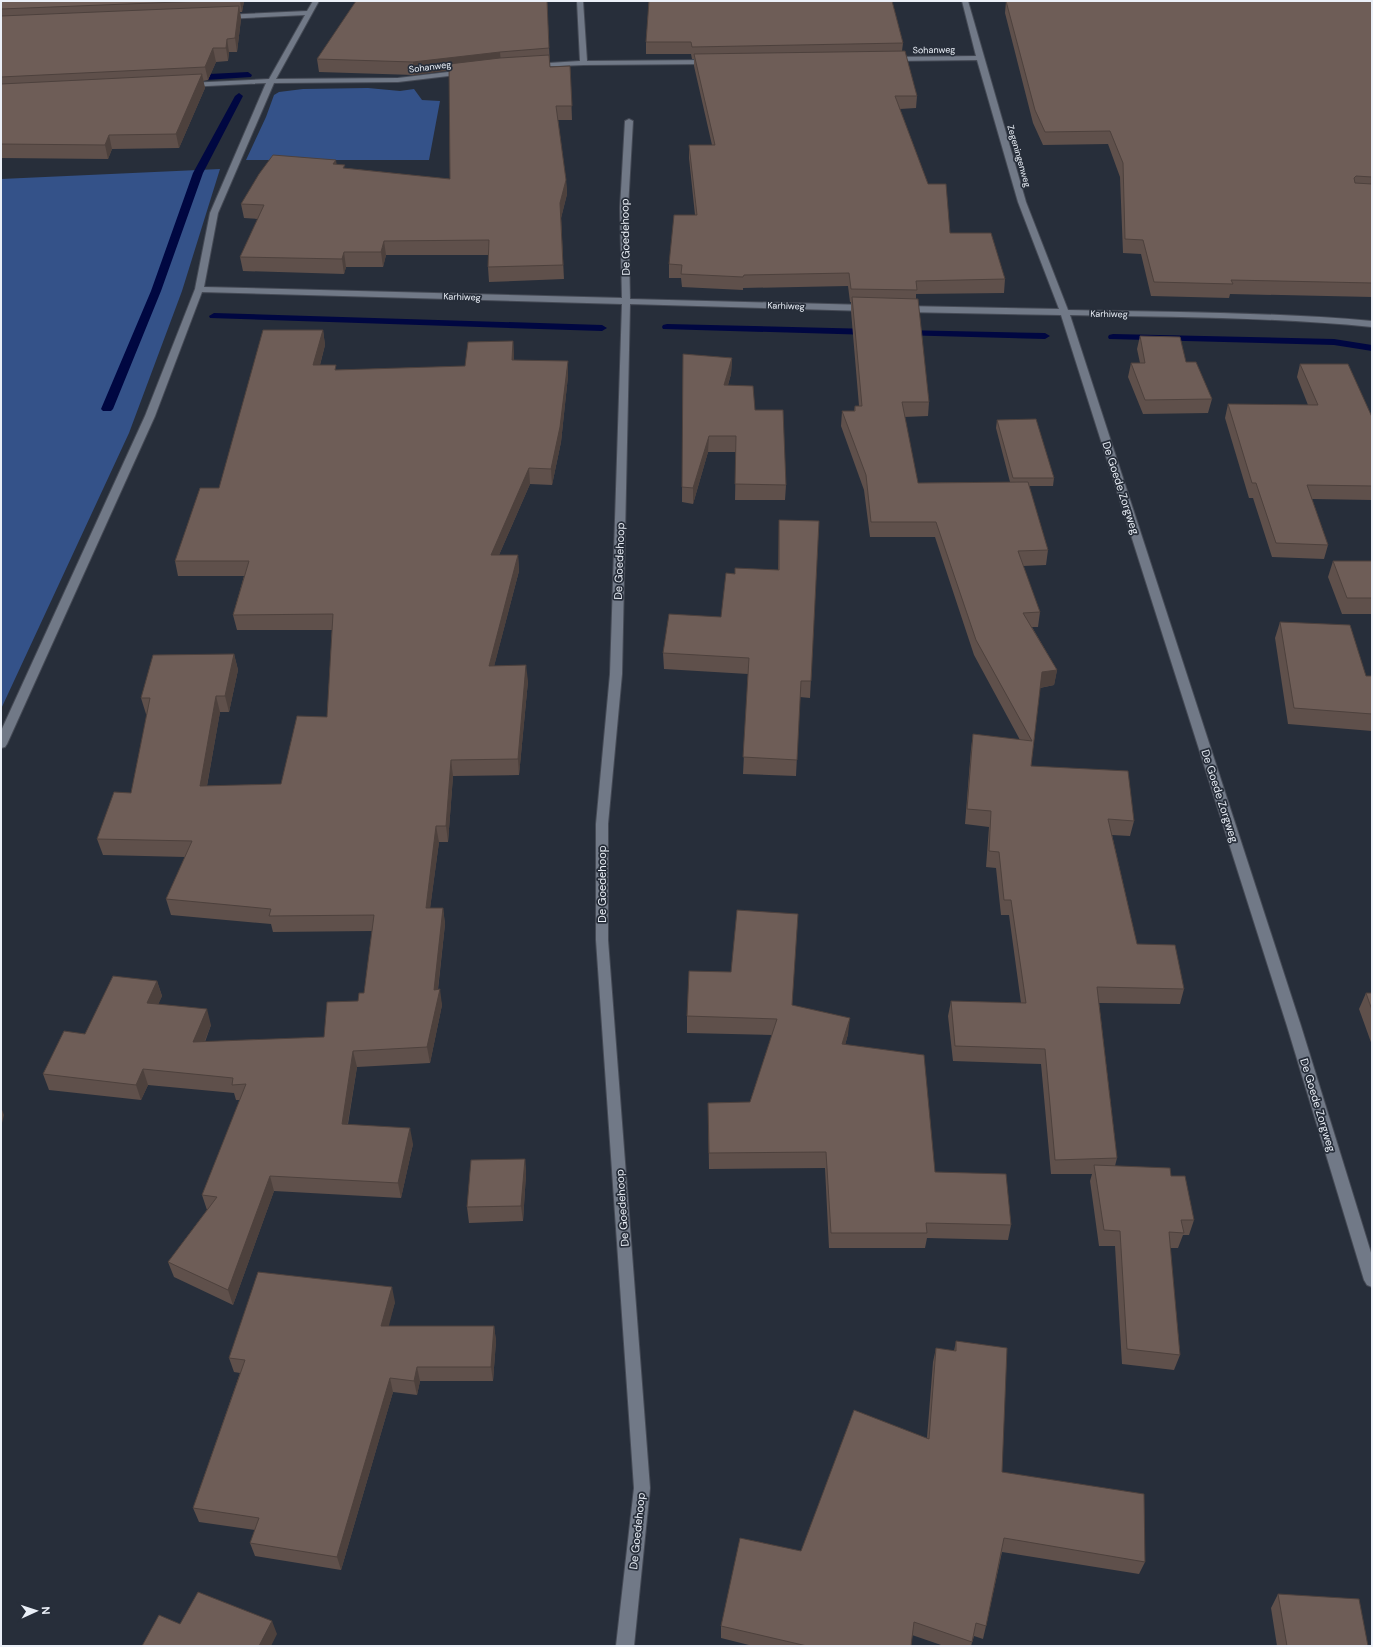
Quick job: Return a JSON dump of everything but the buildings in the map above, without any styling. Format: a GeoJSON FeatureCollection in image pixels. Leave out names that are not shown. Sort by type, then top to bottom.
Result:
{"type":"FeatureCollection","features":[{"type":"Feature","properties":{"kind":"street"},"geometry":{"type":"LineString","coordinates":[[1,744],[150,416],[199,289],[214,213],[271,81],[316,1]]}},
{"type":"Feature","properties":{"kind":"street"},"geometry":{"type":"LineString","coordinates":[[580,1],[584,63]]}},
{"type":"Feature","properties":{"kind":"street","name":"Zegeningenweg"},"geometry":{"type":"LineString","coordinates":[[965,1],[1022,202],[1065,313]]}},
{"type":"Feature","properties":{"kind":"street"},"geometry":{"type":"LineString","coordinates":[[214,17],[309,13]]}},
{"type":"Feature","properties":{"kind":"street","name":"Sohanweg"},"geometry":{"type":"LineString","coordinates":[[885,60],[980,58]]}},
{"type":"Feature","properties":{"kind":"street"},"geometry":{"type":"LineString","coordinates":[[523,66],[584,63],[718,62]]}},
{"type":"Feature","properties":{"kind":"street","name":"Sohanweg"},"geometry":{"type":"LineString","coordinates":[[184,85],[271,81],[398,80],[469,72]]}},
{"type":"Feature","properties":{"kind":"street","name":"De Goedehoop"},"geometry":{"type":"LineString","coordinates":[[625,1646],[642,1488],[602,940],[602,824],[616,674],[626,301],[624,208],[629,121]]}},
{"type":"Feature","properties":{"kind":"street","name":"Karhiweg"},"geometry":{"type":"LineString","coordinates":[[199,289],[874,308]]}},
{"type":"Feature","properties":{"kind":"street","name":"Karhiweg"},"geometry":{"type":"LineString","coordinates":[[898,309],[1212,315],[1331,320],[1372,324]]}},
{"type":"Feature","properties":{"kind":"street","name":"De Goede Zorgweg"},"geometry":{"type":"LineString","coordinates":[[1065,313],[1294,1026],[1372,1280]]}},
{"type":"Feature","properties":{"kind":"shaded area"},"geometry":{"type":"Polygon","coordinates":[[[368,88],[400,91],[414,89],[422,100],[440,101],[429,160],[246,160],[266,117],[274,95],[279,92],[303,89],[368,88]]]}},
{"type":"Feature","properties":{"kind":"shaded area"},"geometry":{"type":"Polygon","coordinates":[[[220,169],[182,291],[129,433],[1,709],[1,179],[220,169]]]}},
{"type":"Feature","properties":{"kind":"waterway"},"geometry":{"type":"LineString","coordinates":[[190,78],[248,75]]}},
{"type":"Feature","properties":{"kind":"waterway"},"geometry":{"type":"LineString","coordinates":[[107,409],[156,291],[198,173],[239,96]]}},
{"type":"Feature","properties":{"kind":"waterway"},"geometry":{"type":"LineString","coordinates":[[214,316],[602,328]]}},
{"type":"Feature","properties":{"kind":"waterway"},"geometry":{"type":"LineString","coordinates":[[667,327],[872,332]]}},
{"type":"Feature","properties":{"kind":"waterway"},"geometry":{"type":"LineString","coordinates":[[902,333],[1045,336]]}},
{"type":"Feature","properties":{"kind":"waterway"},"geometry":{"type":"LineString","coordinates":[[1113,337],[1334,342],[1372,348]]}}]}
